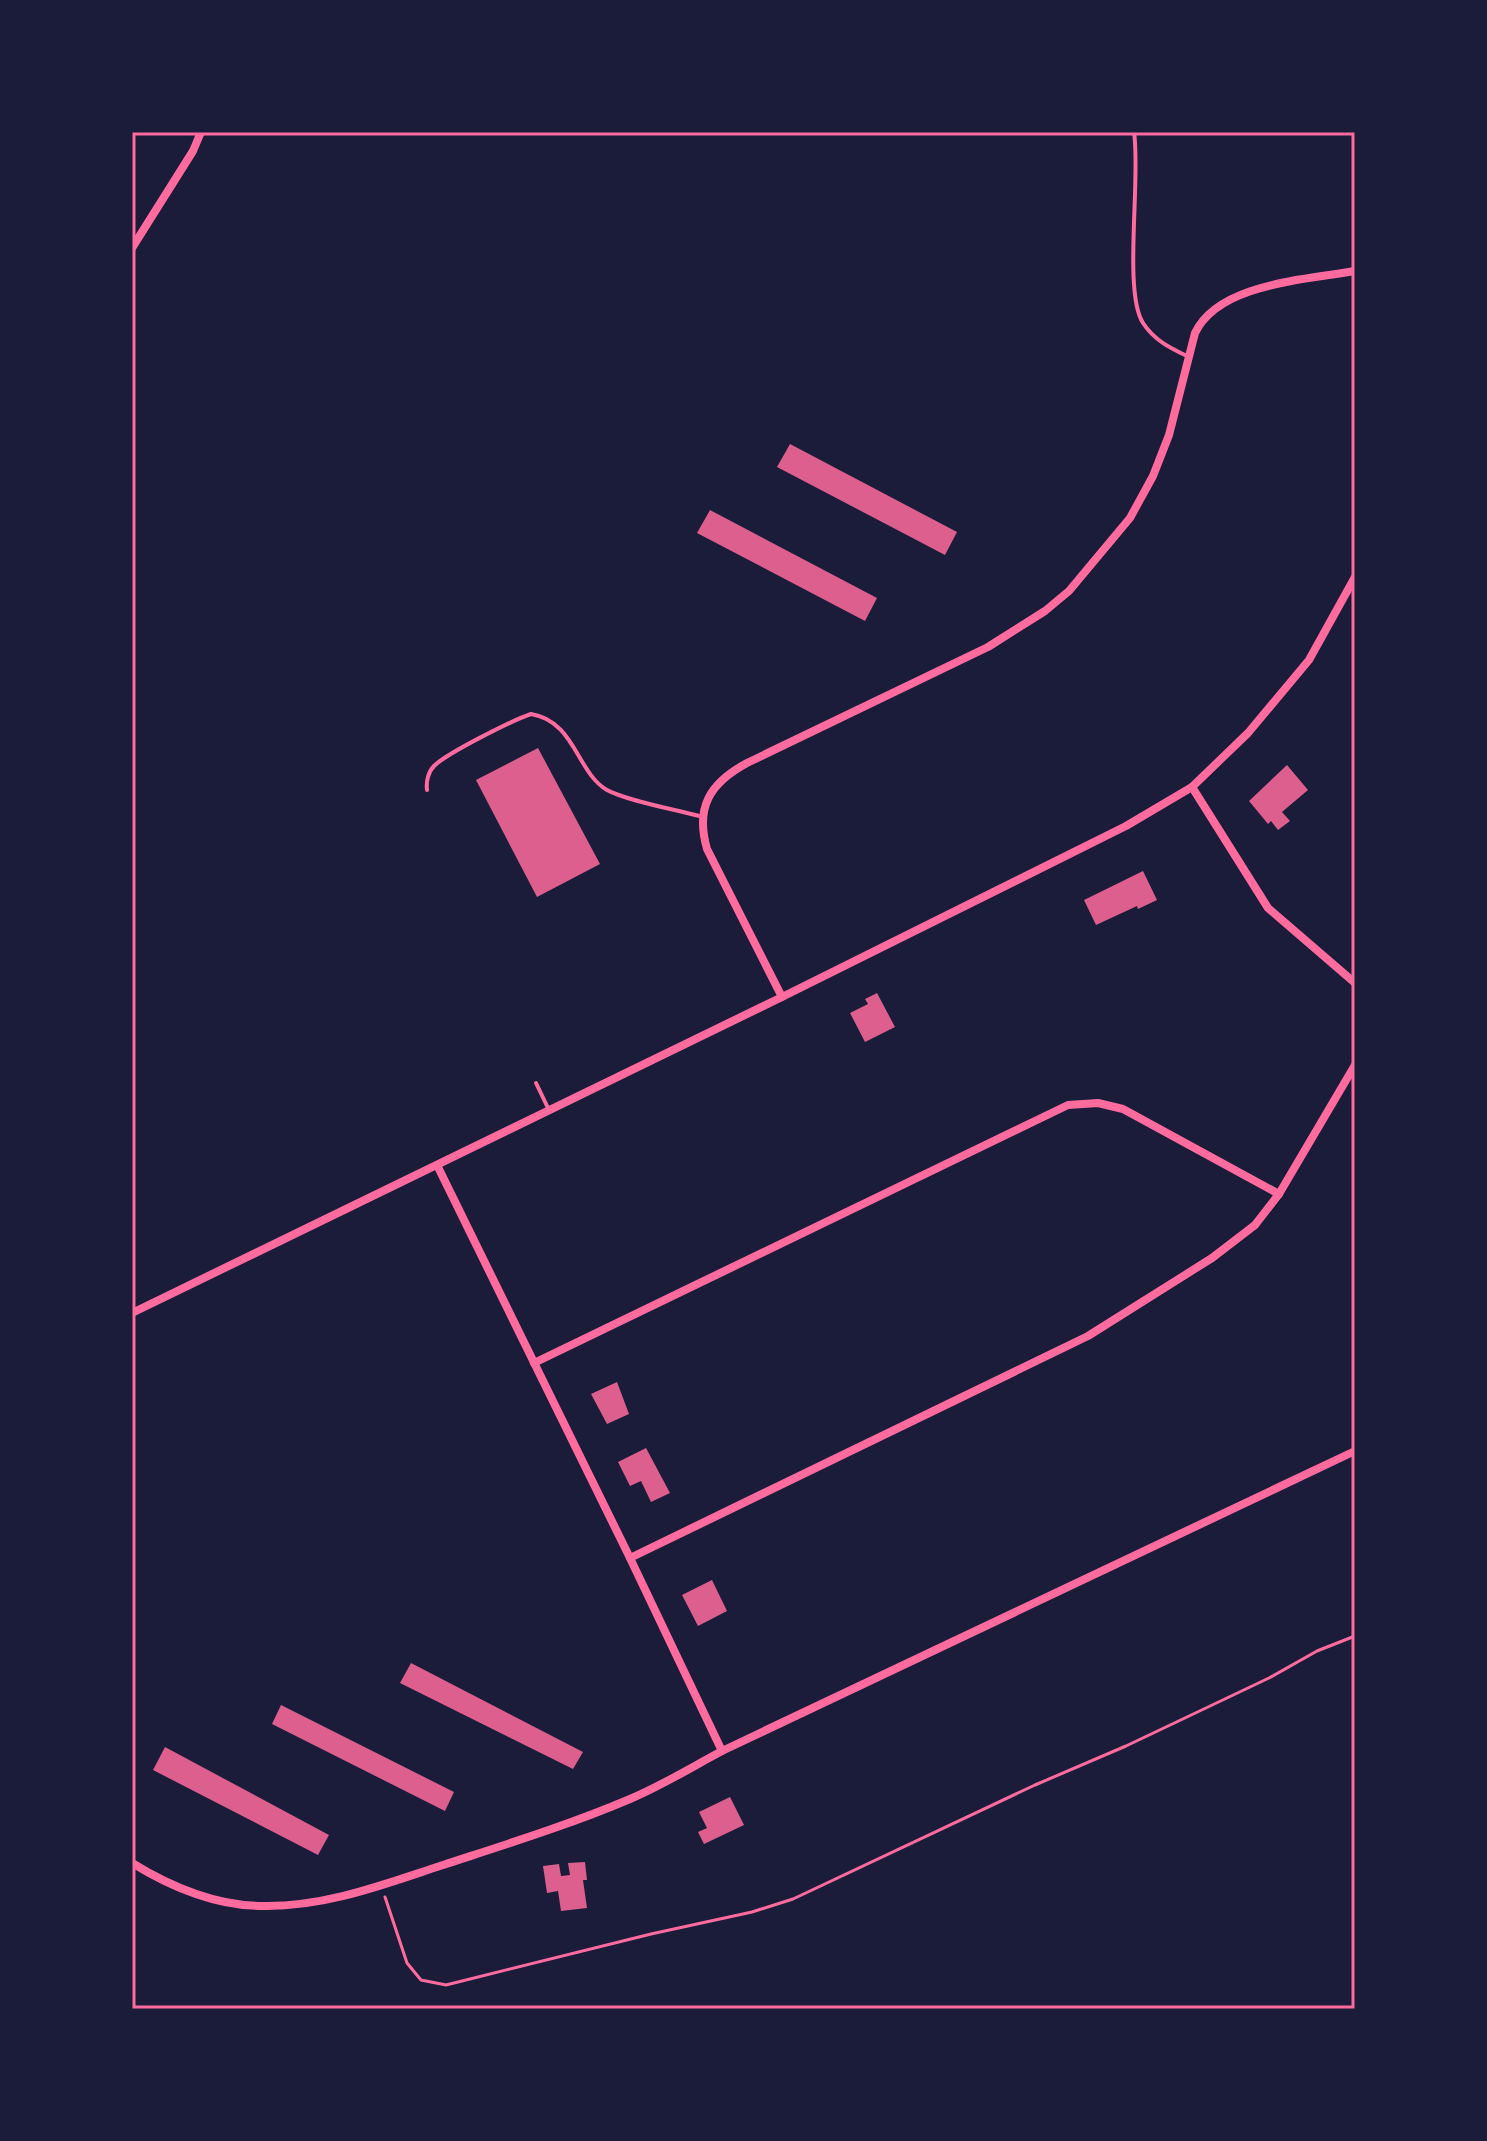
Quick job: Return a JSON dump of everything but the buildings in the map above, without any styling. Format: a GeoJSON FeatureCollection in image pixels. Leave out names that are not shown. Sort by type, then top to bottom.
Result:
{"type":"FeatureCollection","features":[{"type":"Feature","properties":{"kind":"street"},"geometry":{"type":"LineString","coordinates":[[132,248],[193,151],[201,132]]}},
{"type":"Feature","properties":{"kind":"street"},"geometry":{"type":"LineString","coordinates":[[782,997],[707,849],[702,832],[703,817],[705,803],[713,788],[729,773],[988,647],[1045,611],[1069,591],[1104,552],[1130,518],[1153,476],[1169,435],[1200,322],[1218,306],[1256,289],[1355,271]]}},
{"type":"Feature","properties":{"kind":"street"},"geometry":{"type":"LineString","coordinates":[[132,1313],[782,997],[1126,826],[1192,787],[1248,733],[1309,660],[1355,577]]}},
{"type":"Feature","properties":{"kind":"street"},"geometry":{"type":"LineString","coordinates":[[1192,787],[1268,908],[1355,983]]}},
{"type":"Feature","properties":{"kind":"street"},"geometry":{"type":"LineString","coordinates":[[630,1558],[1088,1336],[1212,1258],[1255,1225],[1279,1194],[1355,1065]]}},
{"type":"Feature","properties":{"kind":"street"},"geometry":{"type":"LineString","coordinates":[[534,1363],[1068,1105],[1098,1103],[1123,1109],[1279,1194]]}},
{"type":"Feature","properties":{"kind":"street"},"geometry":{"type":"LineString","coordinates":[[437,1165],[722,1751]]}},
{"type":"Feature","properties":{"kind":"street"},"geometry":{"type":"LineString","coordinates":[[132,1863],[164,1882],[194,1893],[260,1906],[306,1904],[381,1886],[630,1799],[722,1751],[1355,1451]]}},
{"type":"Feature","properties":{"kind":"lane"},"geometry":{"type":"LineString","coordinates":[[1134,132],[1137,164],[1134,292],[1138,313],[1153,336],[1189,357]]}},
{"type":"Feature","properties":{"kind":"lane"},"geometry":{"type":"LineString","coordinates":[[427,790],[426,784],[435,765],[531,714],[556,724],[594,777],[609,791],[703,817]]}},
{"type":"Feature","properties":{"kind":"lane"},"geometry":{"type":"LineString","coordinates":[[536,1083],[549,1110]]}},
{"type":"Feature","properties":{"kind":"path"},"geometry":{"type":"LineString","coordinates":[[381,1886],[407,1963],[421,1980],[446,1985],[752,1912],[793,1899],[942,1831],[1269,1678],[1317,1651],[1355,1636]]}}]}
